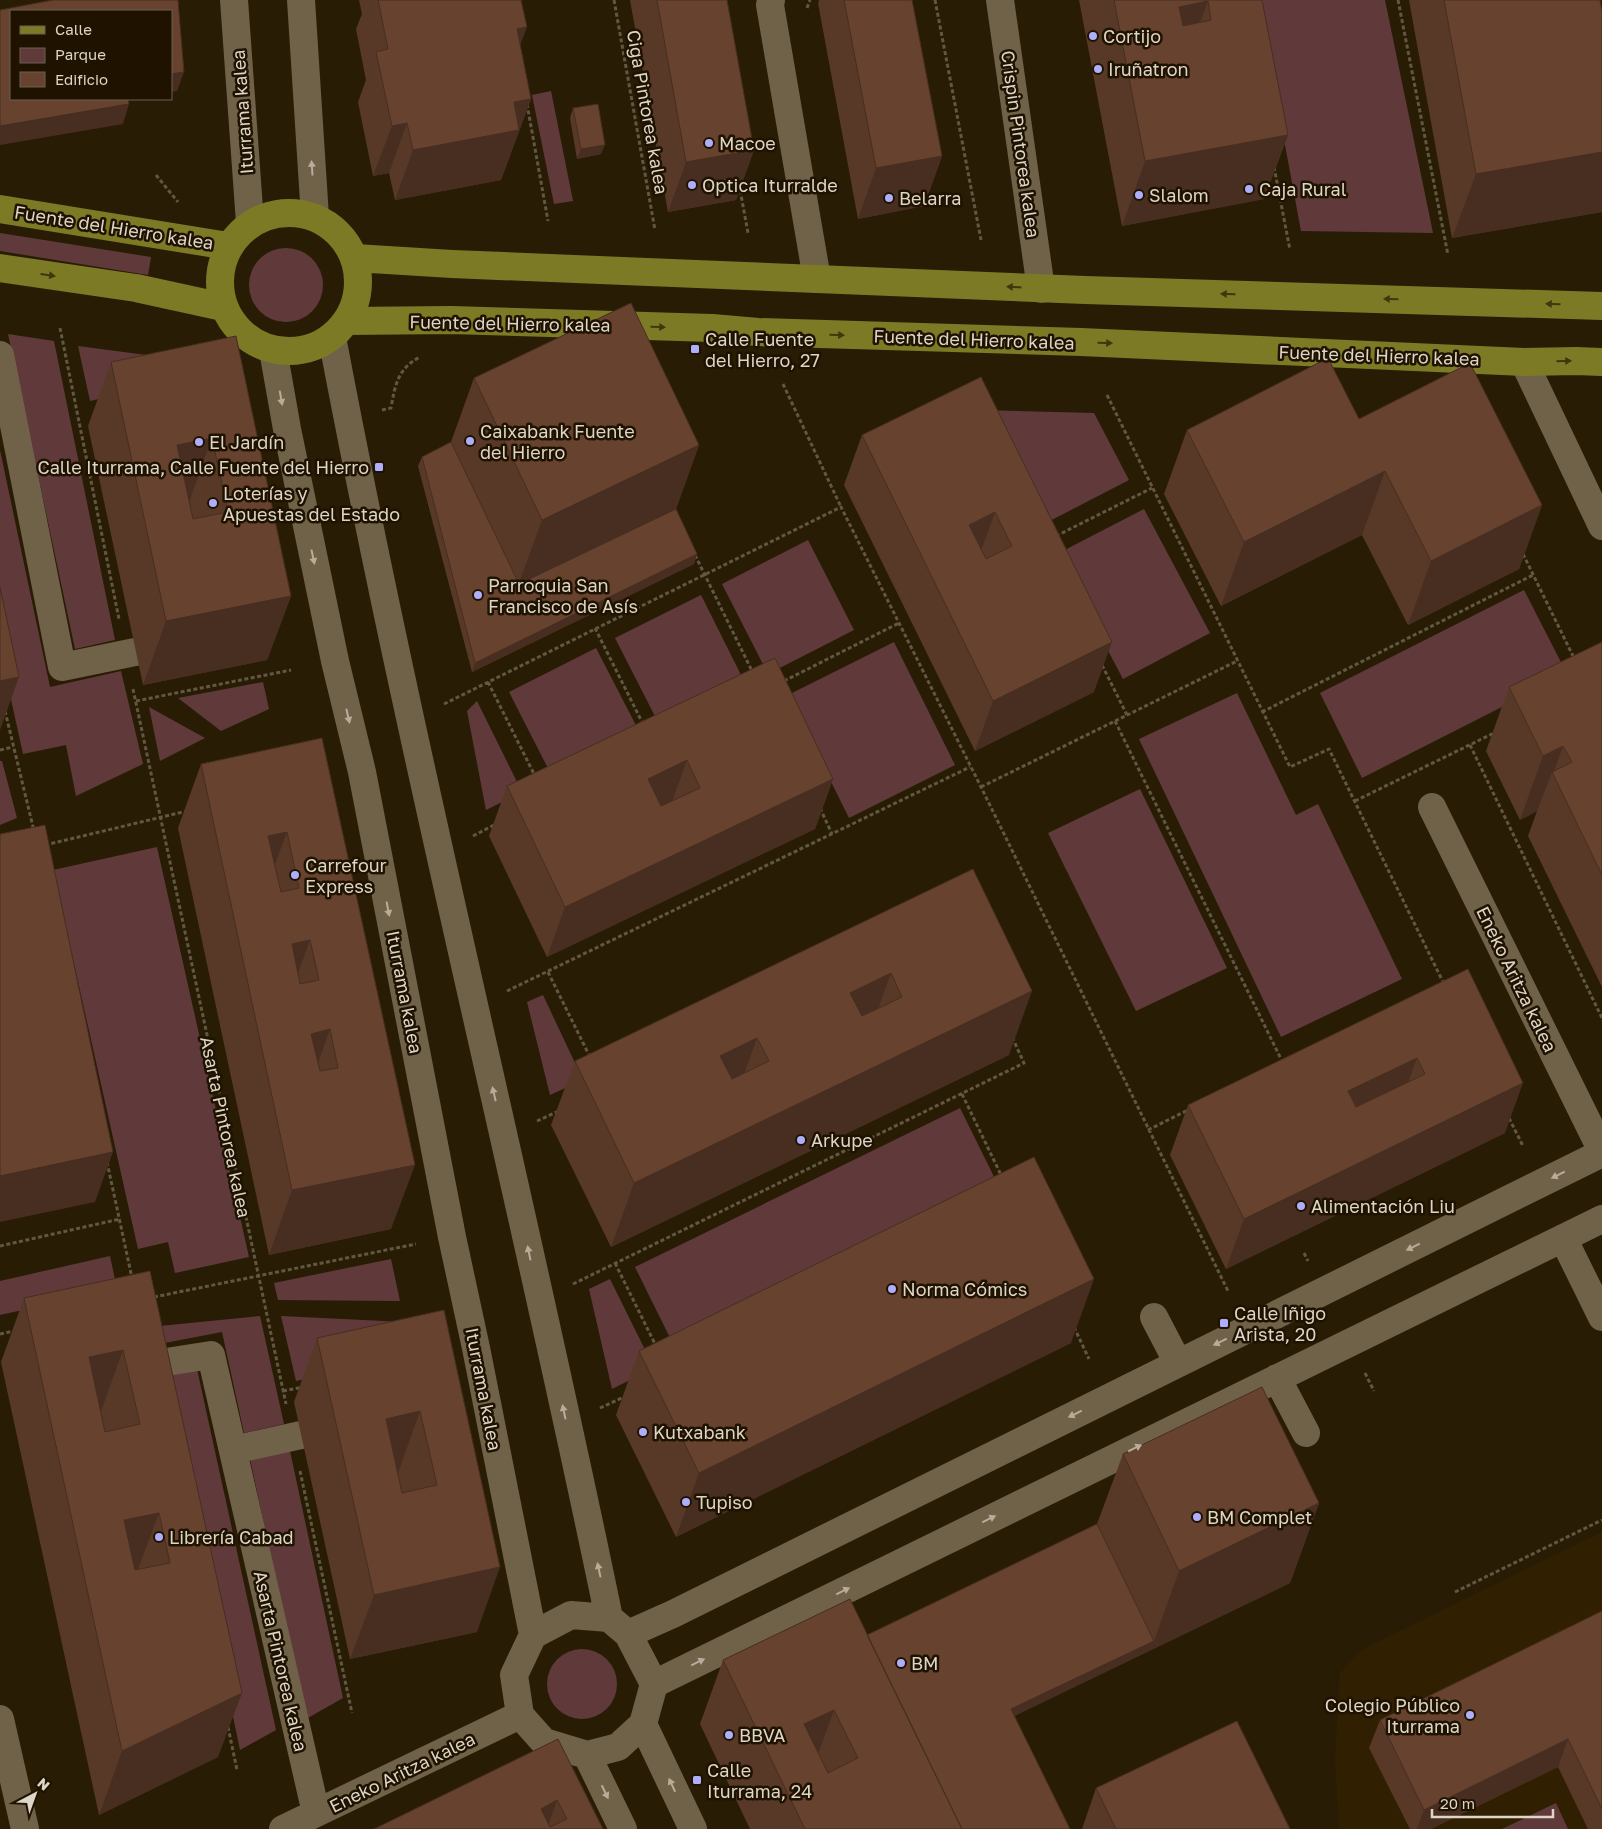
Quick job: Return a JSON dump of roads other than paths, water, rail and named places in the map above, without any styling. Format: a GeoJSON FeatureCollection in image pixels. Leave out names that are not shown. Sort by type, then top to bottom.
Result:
{"type":"FeatureCollection","features":[{"type":"Feature","properties":{"kind":"main road","name":"Fuente del Hierro kalea"},"geometry":{"type":"LineString","coordinates":[[0,209],[228,246]]}},
{"type":"Feature","properties":{"kind":"main road"},"geometry":{"type":"LineString","coordinates":[[268,214],[315,217],[337,231],[355,258],[356,303],[339,329],[303,350],[273,350],[249,339],[223,307],[218,278],[228,246],[250,223],[268,214]]}},
{"type":"Feature","properties":{"kind":"main road"},"geometry":{"type":"LineString","coordinates":[[355,258],[471,265],[1041,289],[1602,306]]}},
{"type":"Feature","properties":{"kind":"main road"},"geometry":{"type":"LineString","coordinates":[[0,268],[136,288],[223,307]]}},
{"type":"Feature","properties":{"kind":"main road","name":"Fuente del Hierro kalea"},"geometry":{"type":"LineString","coordinates":[[339,329],[451,320],[1081,342],[1524,362],[1602,362]]}},
{"type":"Feature","properties":{"kind":"street","name":"Iturrama kalea"},"geometry":{"type":"LineString","coordinates":[[234,0],[250,223]]}},
{"type":"Feature","properties":{"kind":"street"},"geometry":{"type":"LineString","coordinates":[[301,0],[315,217]]}},
{"type":"Feature","properties":{"kind":"street"},"geometry":{"type":"LineString","coordinates":[[771,0],[770,5],[817,279]]}},
{"type":"Feature","properties":{"kind":"street","name":"Crispin Pintorea kalea"},"geometry":{"type":"LineString","coordinates":[[1000,0],[1041,289]]}},
{"type":"Feature","properties":{"kind":"street"},"geometry":{"type":"LineString","coordinates":[[339,329],[411,720],[619,1626],[654,1684],[643,1724],[618,1747],[587,1755],[544,1742],[520,1715],[514,1675],[534,1635],[571,1615],[619,1626],[672,1614],[1602,1152]]}},
{"type":"Feature","properties":{"kind":"street","name":"Iturrama kalea"},"geometry":{"type":"LineString","coordinates":[[273,350],[287,429],[335,661],[362,772],[452,1237],[534,1635]]}},
{"type":"Feature","properties":{"kind":"street"},"geometry":{"type":"LineString","coordinates":[[0,355],[7,430],[62,667],[131,653]]}},
{"type":"Feature","properties":{"kind":"street"},"geometry":{"type":"LineString","coordinates":[[1524,362],[1602,526]]}},
{"type":"Feature","properties":{"kind":"street","name":"Eneko Aritza kalea"},"geometry":{"type":"LineString","coordinates":[[1432,807],[1602,1152]]}},
{"type":"Feature","properties":{"kind":"street"},"geometry":{"type":"LineString","coordinates":[[654,1684],[1602,1219]]}},
{"type":"Feature","properties":{"kind":"street"},"geometry":{"type":"LineString","coordinates":[[1563,1238],[1602,1317]]}},
{"type":"Feature","properties":{"kind":"street"},"geometry":{"type":"LineString","coordinates":[[1154,1317],[1178,1363]]}},
{"type":"Feature","properties":{"kind":"street","name":"Asarta Pintorea kalea"},"geometry":{"type":"LineString","coordinates":[[134,1367],[211,1355],[316,1813]]}},
{"type":"Feature","properties":{"kind":"street"},"geometry":{"type":"LineString","coordinates":[[1277,1378],[1306,1433]]}},
{"type":"Feature","properties":{"kind":"street"},"geometry":{"type":"LineString","coordinates":[[233,1450],[297,1436]]}},
{"type":"Feature","properties":{"kind":"street","name":"Eneko Aritza kalea"},"geometry":{"type":"LineString","coordinates":[[283,1829],[520,1715]]}},
{"type":"Feature","properties":{"kind":"street"},"geometry":{"type":"LineString","coordinates":[[0,1719],[25,1829]]}},
{"type":"Feature","properties":{"kind":"street"},"geometry":{"type":"LineString","coordinates":[[643,1724],[693,1829]]}},
{"type":"Feature","properties":{"kind":"street"},"geometry":{"type":"LineString","coordinates":[[587,1755],[623,1829]]}},
{"type":"Feature","properties":{"kind":"place","name":"Cortijo"},"geometry":{"type":"Point","coordinates":[1093,36]}},
{"type":"Feature","properties":{"kind":"place","name":"Iruñatron"},"geometry":{"type":"Point","coordinates":[1098,69]}},
{"type":"Feature","properties":{"kind":"place","name":"Macoe"},"geometry":{"type":"Point","coordinates":[709,143]}},
{"type":"Feature","properties":{"kind":"place","name":"Optica Iturralde"},"geometry":{"type":"Point","coordinates":[692,185]}},
{"type":"Feature","properties":{"kind":"place","name":"Caja Rural"},"geometry":{"type":"Point","coordinates":[1249,189]}},
{"type":"Feature","properties":{"kind":"place","name":"Slalom"},"geometry":{"type":"Point","coordinates":[1139,195]}},
{"type":"Feature","properties":{"kind":"place","name":"Belarra"},"geometry":{"type":"Point","coordinates":[889,198]}},
{"type":"Feature","properties":{"kind":"place","name":"Calle Fuente del Hierro, 27"},"geometry":{"type":"Point","coordinates":[695,349]}},
{"type":"Feature","properties":{"kind":"place","name":"Caixabank Fuente del Hierro"},"geometry":{"type":"Point","coordinates":[470,441]}},
{"type":"Feature","properties":{"kind":"place","name":"El Jardín"},"geometry":{"type":"Point","coordinates":[199,442]}},
{"type":"Feature","properties":{"kind":"place","name":"Calle Iturrama, Calle Fuente del Hierro"},"geometry":{"type":"Point","coordinates":[379,467]}},
{"type":"Feature","properties":{"kind":"place","name":"Loterías y Apuestas del Estado"},"geometry":{"type":"Point","coordinates":[213,503]}},
{"type":"Feature","properties":{"kind":"place","name":"Parroquia San Francisco de Asís"},"geometry":{"type":"Point","coordinates":[478,595]}},
{"type":"Feature","properties":{"kind":"place","name":"Carrefour Express"},"geometry":{"type":"Point","coordinates":[295,875]}},
{"type":"Feature","properties":{"kind":"place","name":"Arkupe"},"geometry":{"type":"Point","coordinates":[801,1140]}},
{"type":"Feature","properties":{"kind":"place","name":"Alimentación Liu"},"geometry":{"type":"Point","coordinates":[1301,1206]}},
{"type":"Feature","properties":{"kind":"place","name":"Norma Cómics"},"geometry":{"type":"Point","coordinates":[892,1289]}},
{"type":"Feature","properties":{"kind":"place","name":"Calle Iñigo Arista, 20"},"geometry":{"type":"Point","coordinates":[1224,1323]}},
{"type":"Feature","properties":{"kind":"place","name":"Kutxabank"},"geometry":{"type":"Point","coordinates":[643,1432]}},
{"type":"Feature","properties":{"kind":"place","name":"Tupiso"},"geometry":{"type":"Point","coordinates":[686,1502]}},
{"type":"Feature","properties":{"kind":"place","name":"BM Complet"},"geometry":{"type":"Point","coordinates":[1197,1517]}},
{"type":"Feature","properties":{"kind":"place","name":"Librería Cabad"},"geometry":{"type":"Point","coordinates":[159,1537]}},
{"type":"Feature","properties":{"kind":"place","name":"BM"},"geometry":{"type":"Point","coordinates":[901,1663]}},
{"type":"Feature","properties":{"kind":"place","name":"Colegio Público Iturrama"},"geometry":{"type":"Point","coordinates":[1470,1715]}},
{"type":"Feature","properties":{"kind":"place","name":"BBVA"},"geometry":{"type":"Point","coordinates":[729,1735]}},
{"type":"Feature","properties":{"kind":"place","name":"Calle Iturrama, 24"},"geometry":{"type":"Point","coordinates":[697,1780]}}]}
